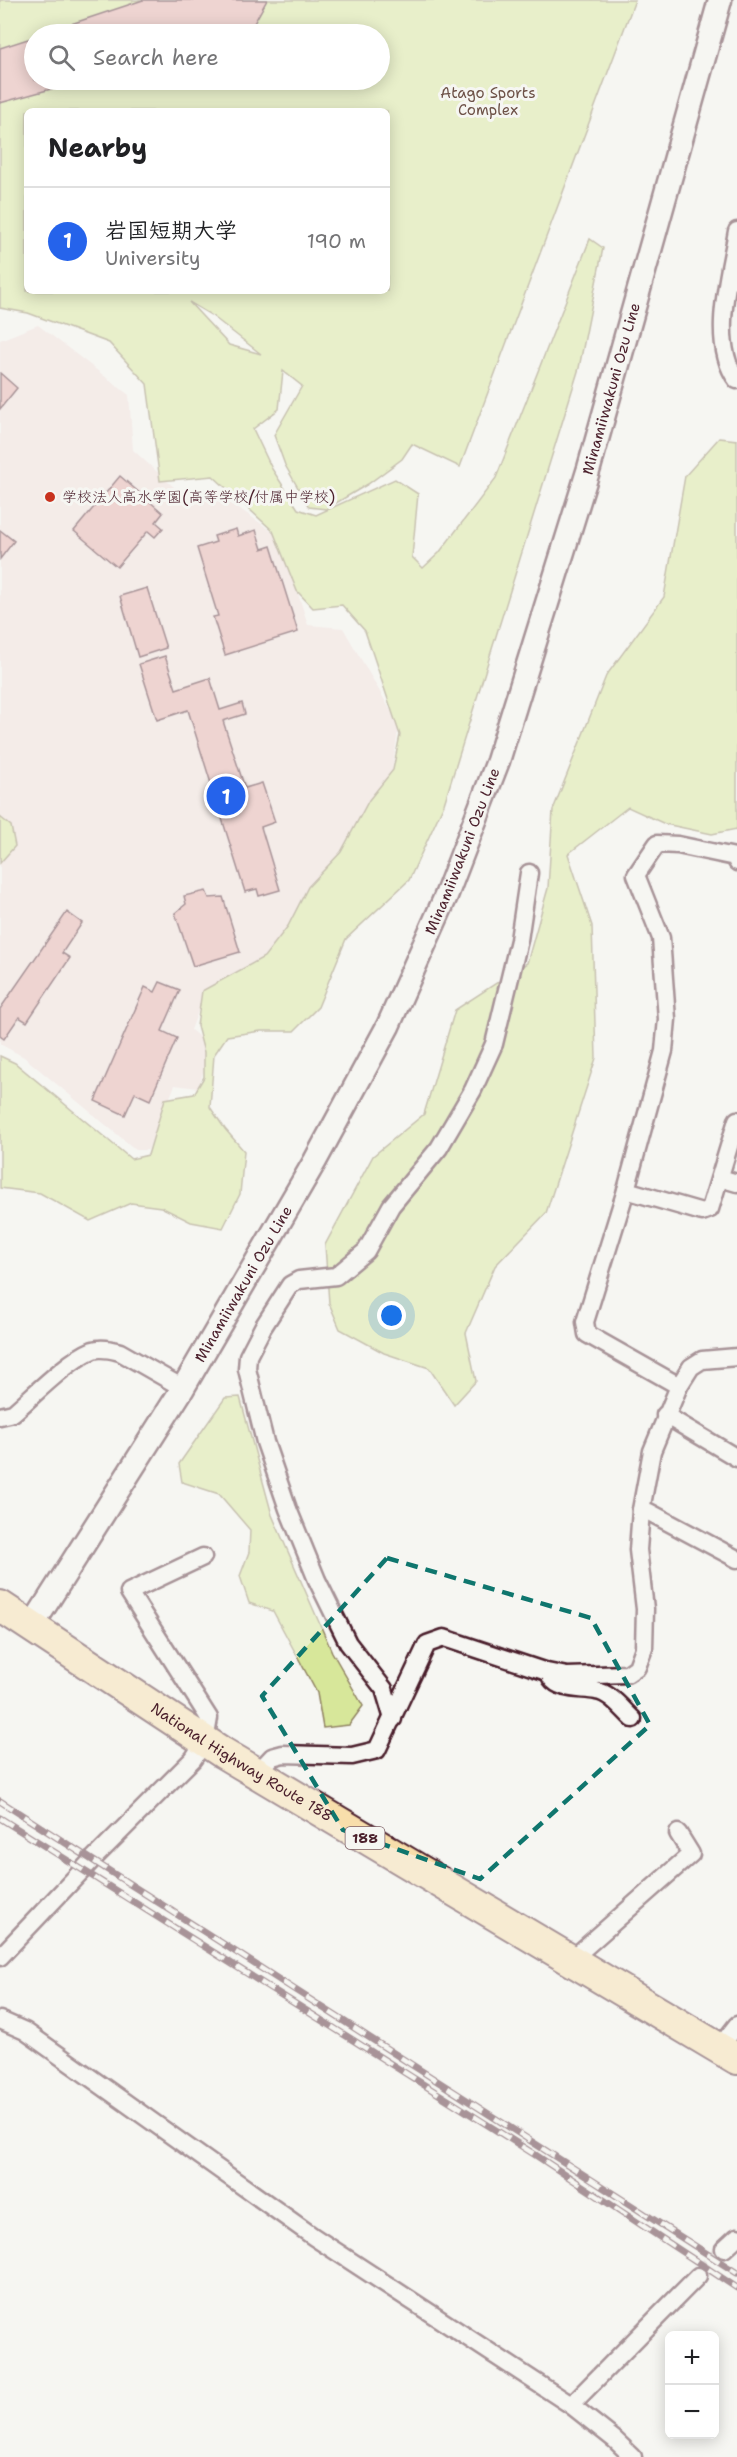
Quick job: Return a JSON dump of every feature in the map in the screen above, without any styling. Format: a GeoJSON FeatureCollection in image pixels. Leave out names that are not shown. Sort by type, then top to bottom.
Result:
{"type":"FeatureCollection","features":[{"type":"Feature","properties":{"kind":"highway","name":"National Highway Route 188"},"geometry":{"type":"LineString","coordinates":[[0,1606],[257,1773],[728,2053]]}},
{"type":"Feature","properties":{"kind":"main road","name":"Minamiiwakuni Ozu Line"},"geometry":{"type":"LineString","coordinates":[[32,1626],[183,1388],[315,1161],[382,1036],[446,896],[498,761],[589,468],[720,0]]}},
{"type":"Feature","properties":{"kind":"street"},"geometry":{"type":"LineString","coordinates":[[737,231],[723,318],[724,349],[732,374],[737,380]]}},
{"type":"Feature","properties":{"kind":"street"},"geometry":{"type":"LineString","coordinates":[[679,1386],[587,1334],[585,1322],[626,1190],[664,1051],[667,1019],[661,938],[636,875],[657,844],[678,845],[735,856],[737,862]]}},
{"type":"Feature","properties":{"kind":"street"},"geometry":{"type":"LineString","coordinates":[[393,1719],[384,1689],[348,1643],[317,1580],[288,1509],[265,1442],[247,1369],[248,1356],[263,1327],[290,1285],[299,1280],[336,1276],[366,1251],[391,1206],[439,1148],[467,1100],[494,1044],[519,940],[529,873]]}},
{"type":"Feature","properties":{"kind":"street"},"geometry":{"type":"LineString","coordinates":[[626,1190],[702,1212],[710,1209],[737,1120]]}},
{"type":"Feature","properties":{"kind":"street"},"geometry":{"type":"LineString","coordinates":[[720,1178],[737,1183]]}},
{"type":"Feature","properties":{"kind":"street"},"geometry":{"type":"LineString","coordinates":[[0,1416],[13,1413],[79,1358],[95,1349],[120,1352],[183,1388]]}},
{"type":"Feature","properties":{"kind":"street"},"geometry":{"type":"LineString","coordinates":[[257,1773],[272,1757],[283,1754],[352,1756],[377,1750],[427,1644],[444,1638],[547,1672],[567,1676],[627,1674],[637,1666],[644,1648],[645,1609],[638,1550],[640,1510],[652,1451],[679,1386],[691,1367],[702,1360],[737,1357]]}},
{"type":"Feature","properties":{"kind":"street"},"geometry":{"type":"LineString","coordinates":[[666,1415],[737,1458]]}},
{"type":"Feature","properties":{"kind":"street"},"geometry":{"type":"LineString","coordinates":[[640,1510],[649,1512],[737,1559]]}},
{"type":"Feature","properties":{"kind":"street"},"geometry":{"type":"LineString","coordinates":[[0,1957],[92,1860],[193,1759],[205,1741],[209,1718],[129,1592],[203,1557]]}},
{"type":"Feature","properties":{"kind":"street"},"geometry":{"type":"LineString","coordinates":[[547,1672],[554,1683],[606,1694],[633,1719]]}},
{"type":"Feature","properties":{"kind":"street"},"geometry":{"type":"LineString","coordinates":[[573,1962],[580,1952],[691,1854],[678,1833]]}},
{"type":"Feature","properties":{"kind":"street"},"geometry":{"type":"LineString","coordinates":[[0,2020],[25,2031],[314,2237],[571,2405],[633,2457]]}},
{"type":"Feature","properties":{"kind":"street"},"geometry":{"type":"LineString","coordinates":[[728,2053],[737,2025]]}},
{"type":"Feature","properties":{"kind":"street"},"geometry":{"type":"LineString","coordinates":[[724,2249],[737,2237]]}},
{"type":"Feature","properties":{"kind":"street"},"geometry":{"type":"LineString","coordinates":[[571,2405],[698,2276]]}},
{"type":"Feature","properties":{"kind":"highlighted area"},"geometry":{"type":"Polygon","coordinates":[[[387,1558],[591,1618],[650,1725],[480,1879],[343,1830],[262,1696],[387,1558]]]}},
{"type":"Feature","properties":{"kind":"shaded area"},"geometry":{"type":"Polygon","coordinates":[[[38,325],[129,395],[133,450],[176,489],[213,490],[280,537],[308,625],[343,628],[399,725],[389,789],[269,961],[202,1000],[191,1030],[211,1047],[198,1088],[175,1085],[148,1150],[136,1150],[24,1057],[0,1044],[0,340],[38,325]]]}},
{"type":"Feature","properties":{"kind":"green space","name":"Atago Sports Complex"},"geometry":{"type":"Polygon","coordinates":[[[0,0],[635,0],[460,467],[412,444],[402,459],[368,484],[326,509],[309,507],[285,465],[274,435],[302,386],[283,371],[279,409],[253,429],[272,469],[298,509],[316,515],[395,479],[418,494],[412,557],[423,568],[439,553],[496,478],[590,239],[603,248],[579,368],[444,804],[409,880],[346,939],[318,1007],[294,1031],[261,1031],[227,1036],[214,1055],[210,1107],[244,1151],[240,1194],[223,1228],[191,1222],[161,1207],[131,1203],[90,1221],[40,1193],[0,1188],[0,1056],[15,1063],[131,1159],[148,1155],[165,1099],[194,1094],[204,1077],[204,1052],[197,1026],[202,991],[264,957],[288,926],[308,887],[341,852],[369,800],[393,770],[400,735],[365,631],[342,605],[313,608],[297,591],[273,531],[213,476],[160,481],[147,384],[109,343],[28,313],[0,308],[0,0]],[[189,302],[229,345],[261,354],[211,315],[189,302]]]}},
{"type":"Feature","properties":{"kind":"green space"},"geometry":{"type":"Polygon","coordinates":[[[719,438],[737,440],[737,829],[712,834],[665,824],[628,807],[568,854],[592,926],[596,1058],[546,1213],[495,1266],[466,1333],[476,1381],[454,1405],[429,1368],[384,1353],[340,1329],[329,1303],[325,1245],[373,1156],[424,1114],[455,1010],[527,963],[548,888],[553,810],[606,676],[664,597],[685,476],[719,438]]]}},
{"type":"Feature","properties":{"kind":"green space"},"geometry":{"type":"Polygon","coordinates":[[[0,817],[11,826],[15,846],[0,863],[0,817]]]}},
{"type":"Feature","properties":{"kind":"green space"},"geometry":{"type":"Polygon","coordinates":[[[240,1397],[272,1515],[332,1652],[363,1706],[349,1725],[323,1728],[317,1693],[273,1611],[249,1603],[240,1576],[249,1552],[250,1530],[219,1494],[182,1482],[179,1464],[225,1398],[240,1397]]]}},
{"type":"Feature","properties":{"kind":"building"},"geometry":{"type":"Polygon","coordinates":[[[143,0],[267,0],[254,24],[71,24],[143,0]]]}},
{"type":"Feature","properties":{"kind":"building"},"geometry":{"type":"Polygon","coordinates":[[[24,40],[24,90],[47,90],[0,103],[0,48],[24,40]]]}},
{"type":"Feature","properties":{"kind":"building"},"geometry":{"type":"Polygon","coordinates":[[[0,373],[17,388],[0,409],[0,373]]]}},
{"type":"Feature","properties":{"kind":"building"},"geometry":{"type":"Polygon","coordinates":[[[120,476],[163,513],[156,522],[163,528],[155,537],[148,531],[117,567],[74,531],[120,476]]]}},
{"type":"Feature","properties":{"kind":"building"},"geometry":{"type":"Polygon","coordinates":[[[236,529],[238,536],[256,530],[262,549],[271,546],[298,632],[225,655],[213,617],[218,616],[197,548],[216,542],[214,536],[236,529]]]}},
{"type":"Feature","properties":{"kind":"building"},"geometry":{"type":"Polygon","coordinates":[[[0,530],[14,541],[0,559],[0,530]]]}},
{"type":"Feature","properties":{"kind":"building"},"geometry":{"type":"Polygon","coordinates":[[[147,588],[166,648],[138,657],[120,596],[147,588]]]}},
{"type":"Feature","properties":{"kind":"building"},"geometry":{"type":"Polygon","coordinates":[[[165,656],[176,689],[210,678],[220,710],[242,703],[245,714],[223,721],[245,788],[262,783],[275,822],[261,827],[280,890],[259,896],[257,889],[245,892],[188,710],[157,720],[139,664],[165,656]]]}},
{"type":"Feature","properties":{"kind":"building"},"geometry":{"type":"Polygon","coordinates":[[[206,891],[209,898],[223,897],[240,952],[193,966],[175,913],[186,904],[184,896],[206,891]]]}},
{"type":"Feature","properties":{"kind":"building"},"geometry":{"type":"Polygon","coordinates":[[[67,912],[82,923],[62,953],[70,958],[27,1022],[19,1017],[4,1039],[0,1036],[0,1009],[67,912]]]}},
{"type":"Feature","properties":{"kind":"building"},"geometry":{"type":"Polygon","coordinates":[[[160,982],[180,990],[162,1031],[177,1038],[150,1100],[135,1093],[125,1115],[95,1101],[145,987],[155,992],[160,982]]]}},
{"type":"Feature","properties":{"kind":"tunnel"},"geometry":{"type":"LineString","coordinates":[[698,2276],[724,2249]]}},
{"type":"Feature","properties":{"kind":"railway"},"geometry":{"type":"LineString","coordinates":[[0,1801],[737,2273]]}},
{"type":"Feature","properties":{"kind":"railway"},"geometry":{"type":"LineString","coordinates":[[0,1818],[534,2154],[737,2288]]}},
{"type":"Feature","properties":{"kind":"place","name":"学校法人高水学園(高等学校/付属中学校)"},"geometry":{"type":"Point","coordinates":[50,497]}},
{"type":"Feature","properties":{"kind":"place","name":"岩国短期大学"},"geometry":{"type":"Point","coordinates":[226,796]}}]}
